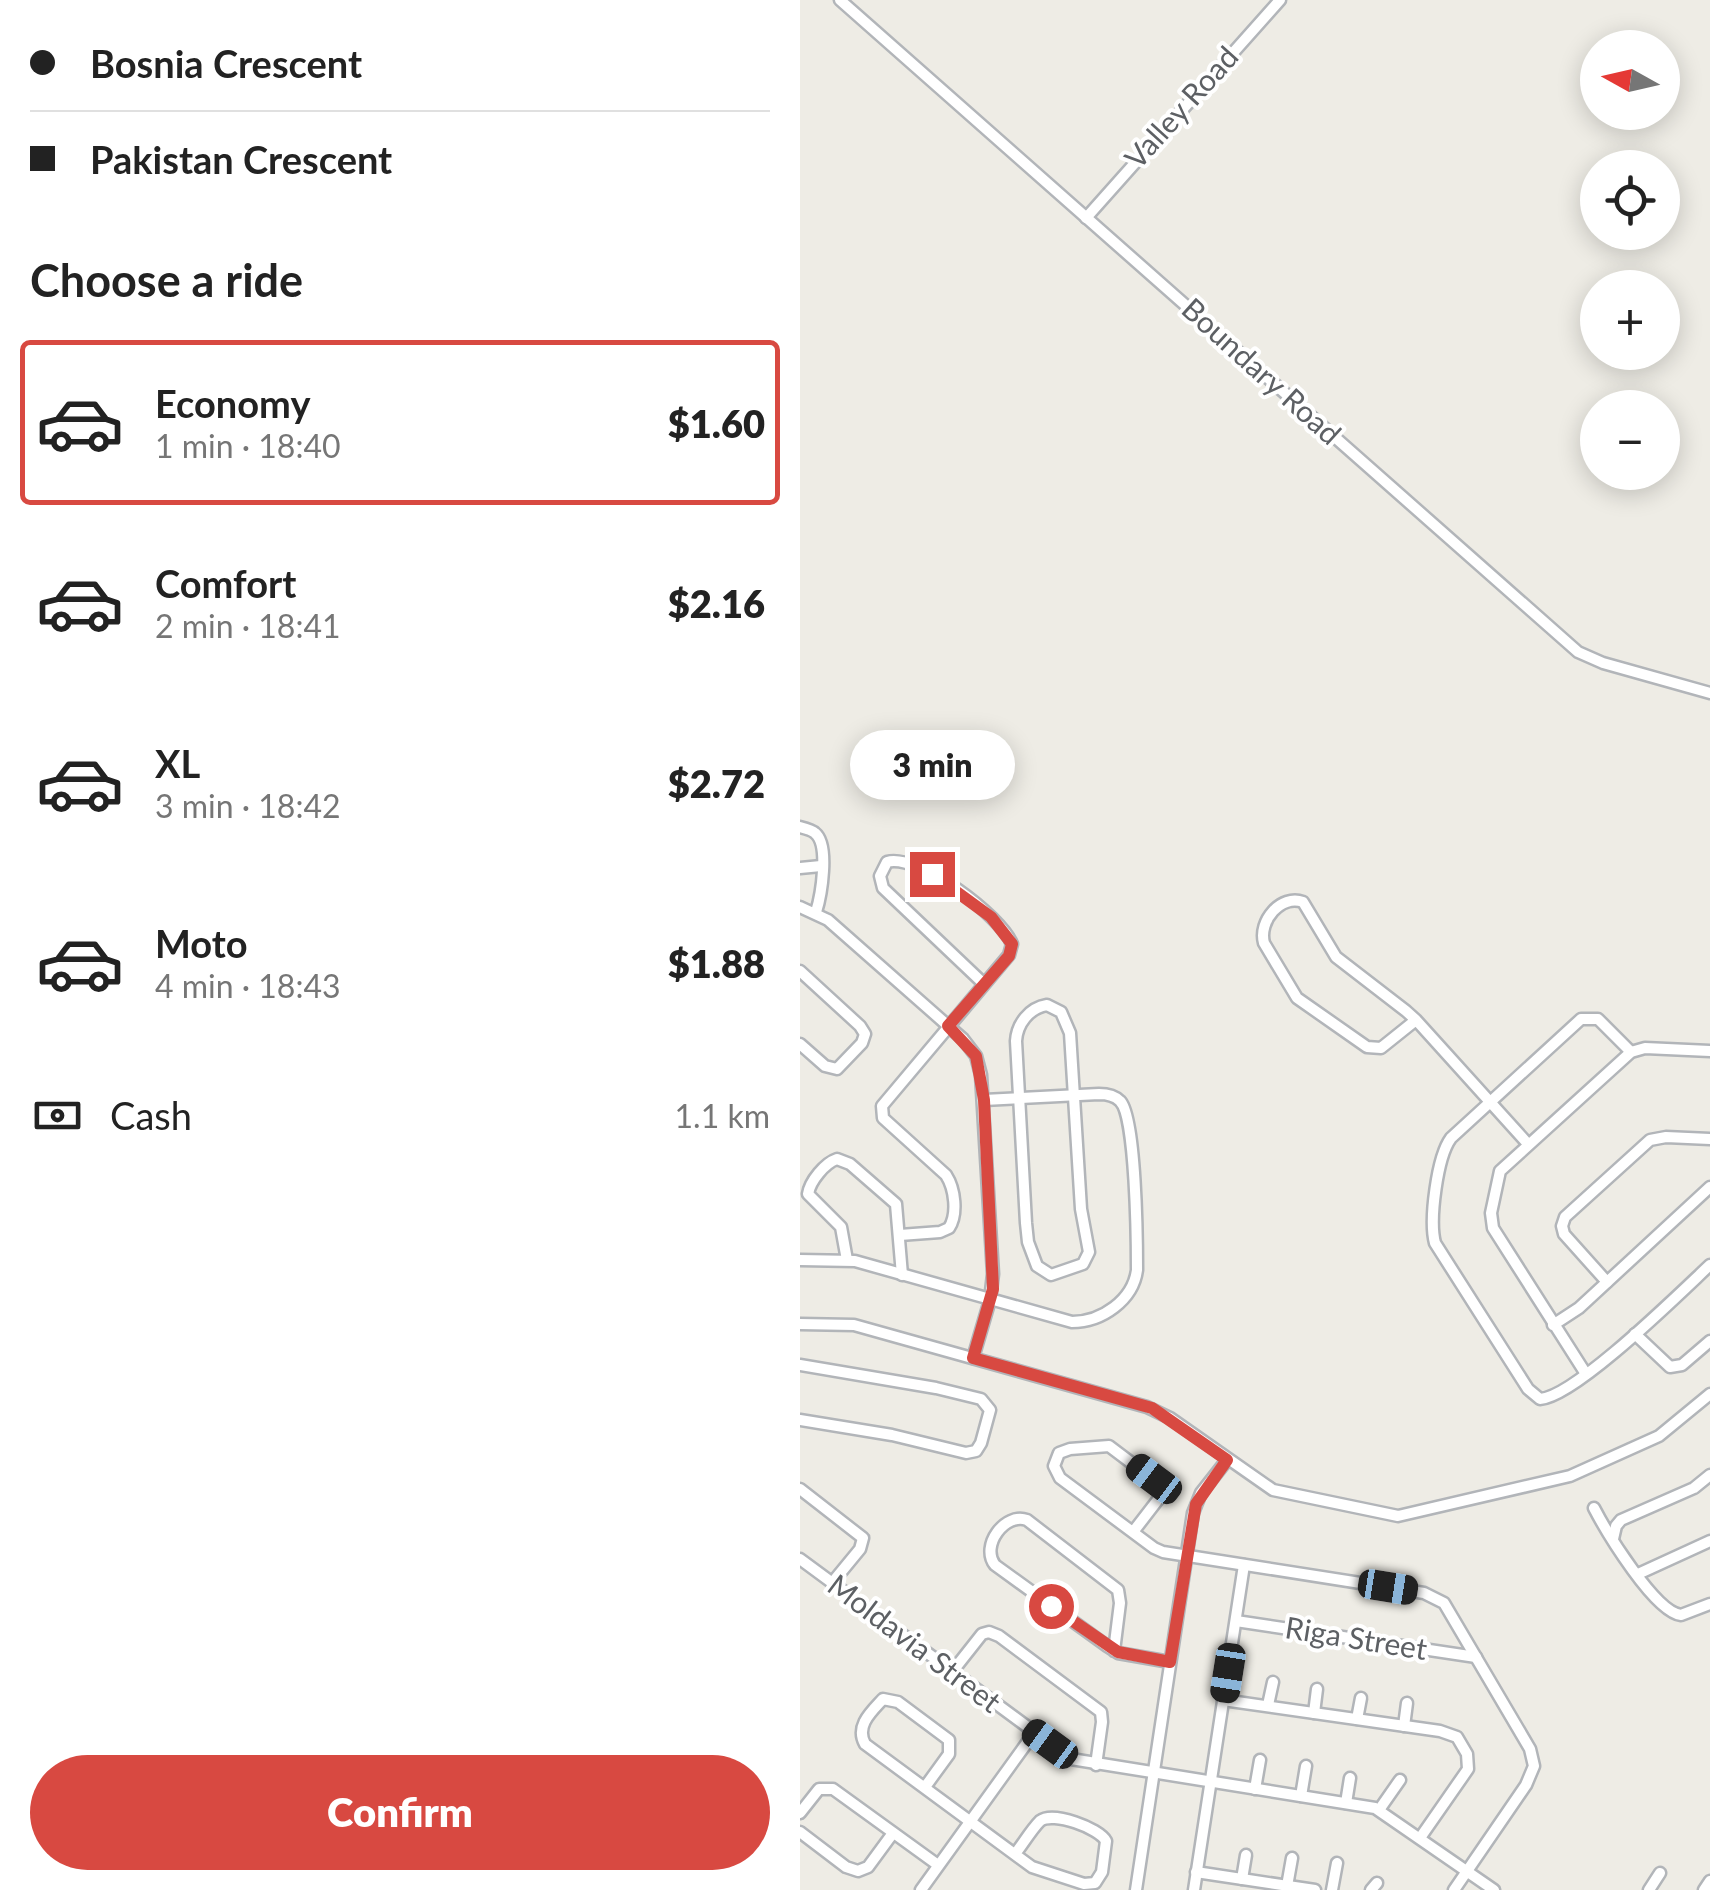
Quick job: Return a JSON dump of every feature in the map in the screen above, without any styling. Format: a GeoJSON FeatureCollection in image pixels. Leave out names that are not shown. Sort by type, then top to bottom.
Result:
{"type":"FeatureCollection","features":[{"type":"Feature","properties":{"kind":"street","name":"Boundary Road"},"geometry":{"type":"LineString","coordinates":[[840,0],[1578,652],[1710,692]]}},
{"type":"Feature","properties":{"kind":"street","name":"Valley Road"},"geometry":{"type":"LineString","coordinates":[[1086,218],[1280,0]]}},
{"type":"Feature","properties":{"kind":"street"},"geometry":{"type":"LineString","coordinates":[[800,827],[818,834],[822,850],[823,890],[816,912]]}},
{"type":"Feature","properties":{"kind":"street"},"geometry":{"type":"LineString","coordinates":[[900,1235],[945,1231],[954,1220],[948,1178],[887,1122],[881,1112],[883,1102],[984,984],[1011,952],[1012,942],[991,917],[938,877],[901,861],[887,862],[880,876],[883,888],[984,984]]}},
{"type":"Feature","properties":{"kind":"street"},"geometry":{"type":"LineString","coordinates":[[800,868],[821,866]]}},
{"type":"Feature","properties":{"kind":"street"},"geometry":{"type":"LineString","coordinates":[[1416,1020],[1385,1046],[1373,1050],[1294,996],[1264,943],[1262,930],[1283,901],[1300,900],[1336,957],[1416,1020],[1528,1144]]}},
{"type":"Feature","properties":{"kind":"street"},"geometry":{"type":"LineString","coordinates":[[800,907],[816,912],[948,1026],[976,1056],[984,1100],[993,1274],[990,1300],[973,1358]]}},
{"type":"Feature","properties":{"kind":"street"},"geometry":{"type":"LineString","coordinates":[[800,971],[865,1034],[862,1043],[837,1069],[825,1066],[800,1044]]}},
{"type":"Feature","properties":{"kind":"street"},"geometry":{"type":"LineString","coordinates":[[1046,1005],[1062,1012],[1068,1024],[1074,1095],[1080,1209],[1089,1255],[1082,1264],[1052,1275],[1039,1269],[1028,1242],[1018,1030],[1035,1008],[1046,1005]]}},
{"type":"Feature","properties":{"kind":"street"},"geometry":{"type":"LineString","coordinates":[[1631,1052],[1598,1019],[1584,1018],[1490,1103],[1445,1146],[1433,1236],[1537,1398],[1552,1397],[1586,1374],[1710,1265]]}},
{"type":"Feature","properties":{"kind":"street"},"geometry":{"type":"LineString","coordinates":[[1586,1374],[1492,1222],[1500,1172],[1631,1052],[1645,1048],[1710,1051]]}},
{"type":"Feature","properties":{"kind":"street"},"geometry":{"type":"LineString","coordinates":[[800,1260],[847,1260],[1061,1320],[1083,1322],[1109,1311],[1134,1283],[1138,1263],[1127,1112],[1114,1096],[1019,1094],[984,1100]]}},
{"type":"Feature","properties":{"kind":"street"},"geometry":{"type":"LineString","coordinates":[[1607,1282],[1564,1234],[1565,1216],[1650,1140],[1710,1139]]}},
{"type":"Feature","properties":{"kind":"street"},"geometry":{"type":"LineString","coordinates":[[847,1260],[840,1227],[808,1194],[812,1182],[834,1159],[846,1160],[893,1200],[899,1212],[902,1274]]}},
{"type":"Feature","properties":{"kind":"street"},"geometry":{"type":"LineString","coordinates":[[1553,1325],[1579,1308],[1710,1187]]}},
{"type":"Feature","properties":{"kind":"street"},"geometry":{"type":"LineString","coordinates":[[800,1324],[854,1325],[1152,1408],[1254,1480],[1282,1494],[1384,1515],[1409,1515],[1570,1476],[1660,1436],[1710,1394]]}},
{"type":"Feature","properties":{"kind":"street"},"geometry":{"type":"LineString","coordinates":[[1636,1334],[1670,1368],[1682,1366],[1710,1341]]}},
{"type":"Feature","properties":{"kind":"street"},"geometry":{"type":"LineString","coordinates":[[800,1365],[936,1388],[982,1399],[990,1410],[982,1443],[972,1452],[800,1420]]}},
{"type":"Feature","properties":{"kind":"street"},"geometry":{"type":"LineString","coordinates":[[1134,1532],[1160,1497],[1158,1482],[1109,1446],[1059,1453],[1054,1461],[1056,1474],[1134,1532],[1161,1552],[1434,1596],[1447,1607],[1530,1749],[1534,1766],[1526,1784],[1454,1890]]}},
{"type":"Feature","properties":{"kind":"street"},"geometry":{"type":"LineString","coordinates":[[1136,1890],[1196,1504],[1227,1460]]}},
{"type":"Feature","properties":{"kind":"street"},"geometry":{"type":"LineString","coordinates":[[1613,1540],[1616,1526],[1622,1520],[1694,1488],[1710,1476]]}},
{"type":"Feature","properties":{"kind":"street"},"geometry":{"type":"LineString","coordinates":[[800,1489],[862,1538],[860,1549],[832,1583]]}},
{"type":"Feature","properties":{"kind":"street"},"geometry":{"type":"LineString","coordinates":[[1594,1508],[1638,1574],[1672,1614],[1685,1615],[1710,1604]]}},
{"type":"Feature","properties":{"kind":"street"},"geometry":{"type":"LineString","coordinates":[[1114,1650],[1118,1590],[1027,1520],[1010,1519],[990,1546],[992,1562],[1114,1650],[1125,1656],[1170,1662]]}},
{"type":"Feature","properties":{"kind":"street"},"geometry":{"type":"LineString","coordinates":[[1638,1574],[1710,1542]]}},
{"type":"Feature","properties":{"kind":"street","name":"Moldavia Street"},"geometry":{"type":"LineString","coordinates":[[800,1559],[1071,1760],[1380,1810],[1494,1890]]}},
{"type":"Feature","properties":{"kind":"street"},"geometry":{"type":"LineString","coordinates":[[1194,1890],[1244,1566]]}},
{"type":"Feature","properties":{"kind":"street","name":"Riga Street"},"geometry":{"type":"LineString","coordinates":[[1236,1620],[1476,1657]]}},
{"type":"Feature","properties":{"kind":"street"},"geometry":{"type":"LineString","coordinates":[[952,1672],[982,1634],[999,1636],[1099,1710],[1102,1718],[1096,1765]]}},
{"type":"Feature","properties":{"kind":"street"},"geometry":{"type":"LineString","coordinates":[[1268,1706],[1273,1682]]}},
{"type":"Feature","properties":{"kind":"street"},"geometry":{"type":"LineString","coordinates":[[1314,1712],[1317,1689]]}},
{"type":"Feature","properties":{"kind":"street"},"geometry":{"type":"LineString","coordinates":[[1357,1719],[1361,1698]]}},
{"type":"Feature","properties":{"kind":"street"},"geometry":{"type":"LineString","coordinates":[[925,1787],[947,1758],[950,1743],[898,1702],[883,1699],[862,1726],[862,1741],[1034,1868],[1092,1884],[1101,1877],[1106,1841],[1094,1829],[1050,1817],[1040,1821],[1016,1854]]}},
{"type":"Feature","properties":{"kind":"street"},"geometry":{"type":"LineString","coordinates":[[1223,1700],[1454,1735],[1469,1760],[1465,1775],[1420,1838]]}},
{"type":"Feature","properties":{"kind":"street"},"geometry":{"type":"LineString","coordinates":[[1404,1726],[1408,1704]]}},
{"type":"Feature","properties":{"kind":"street"},"geometry":{"type":"LineString","coordinates":[[922,1890],[1034,1732]]}},
{"type":"Feature","properties":{"kind":"street"},"geometry":{"type":"LineString","coordinates":[[1255,1789],[1260,1760]]}},
{"type":"Feature","properties":{"kind":"street"},"geometry":{"type":"LineString","coordinates":[[1302,1796],[1306,1766]]}},
{"type":"Feature","properties":{"kind":"street"},"geometry":{"type":"LineString","coordinates":[[1346,1803],[1350,1778]]}},
{"type":"Feature","properties":{"kind":"street"},"geometry":{"type":"LineString","coordinates":[[1380,1810],[1400,1780]]}},
{"type":"Feature","properties":{"kind":"street"},"geometry":{"type":"LineString","coordinates":[[800,1813],[815,1792],[830,1788],[938,1866]]}},
{"type":"Feature","properties":{"kind":"street"},"geometry":{"type":"LineString","coordinates":[[800,1832],[855,1871],[868,1867],[893,1833]]}},
{"type":"Feature","properties":{"kind":"street"},"geometry":{"type":"LineString","coordinates":[[1242,1879],[1246,1855]]}},
{"type":"Feature","properties":{"kind":"street"},"geometry":{"type":"LineString","coordinates":[[1287,1886],[1292,1858]]}},
{"type":"Feature","properties":{"kind":"street"},"geometry":{"type":"LineString","coordinates":[[1332,1890],[1337,1863]]}},
{"type":"Feature","properties":{"kind":"street"},"geometry":{"type":"LineString","coordinates":[[1196,1872],[1315,1890]]}},
{"type":"Feature","properties":{"kind":"street"},"geometry":{"type":"LineString","coordinates":[[1649,1890],[1660,1874]]}},
{"type":"Feature","properties":{"kind":"street"},"geometry":{"type":"LineString","coordinates":[[1704,1890],[1710,1881]]}},
{"type":"Feature","properties":{"kind":"route"},"geometry":{"type":"LineString","coordinates":[[932,874],[991,917],[1012,944],[1009,956],[948,1026],[976,1056],[984,1100],[993,1289],[973,1358],[1152,1408],[1227,1460],[1196,1504],[1170,1662],[1125,1656],[1051,1606]]}}]}
